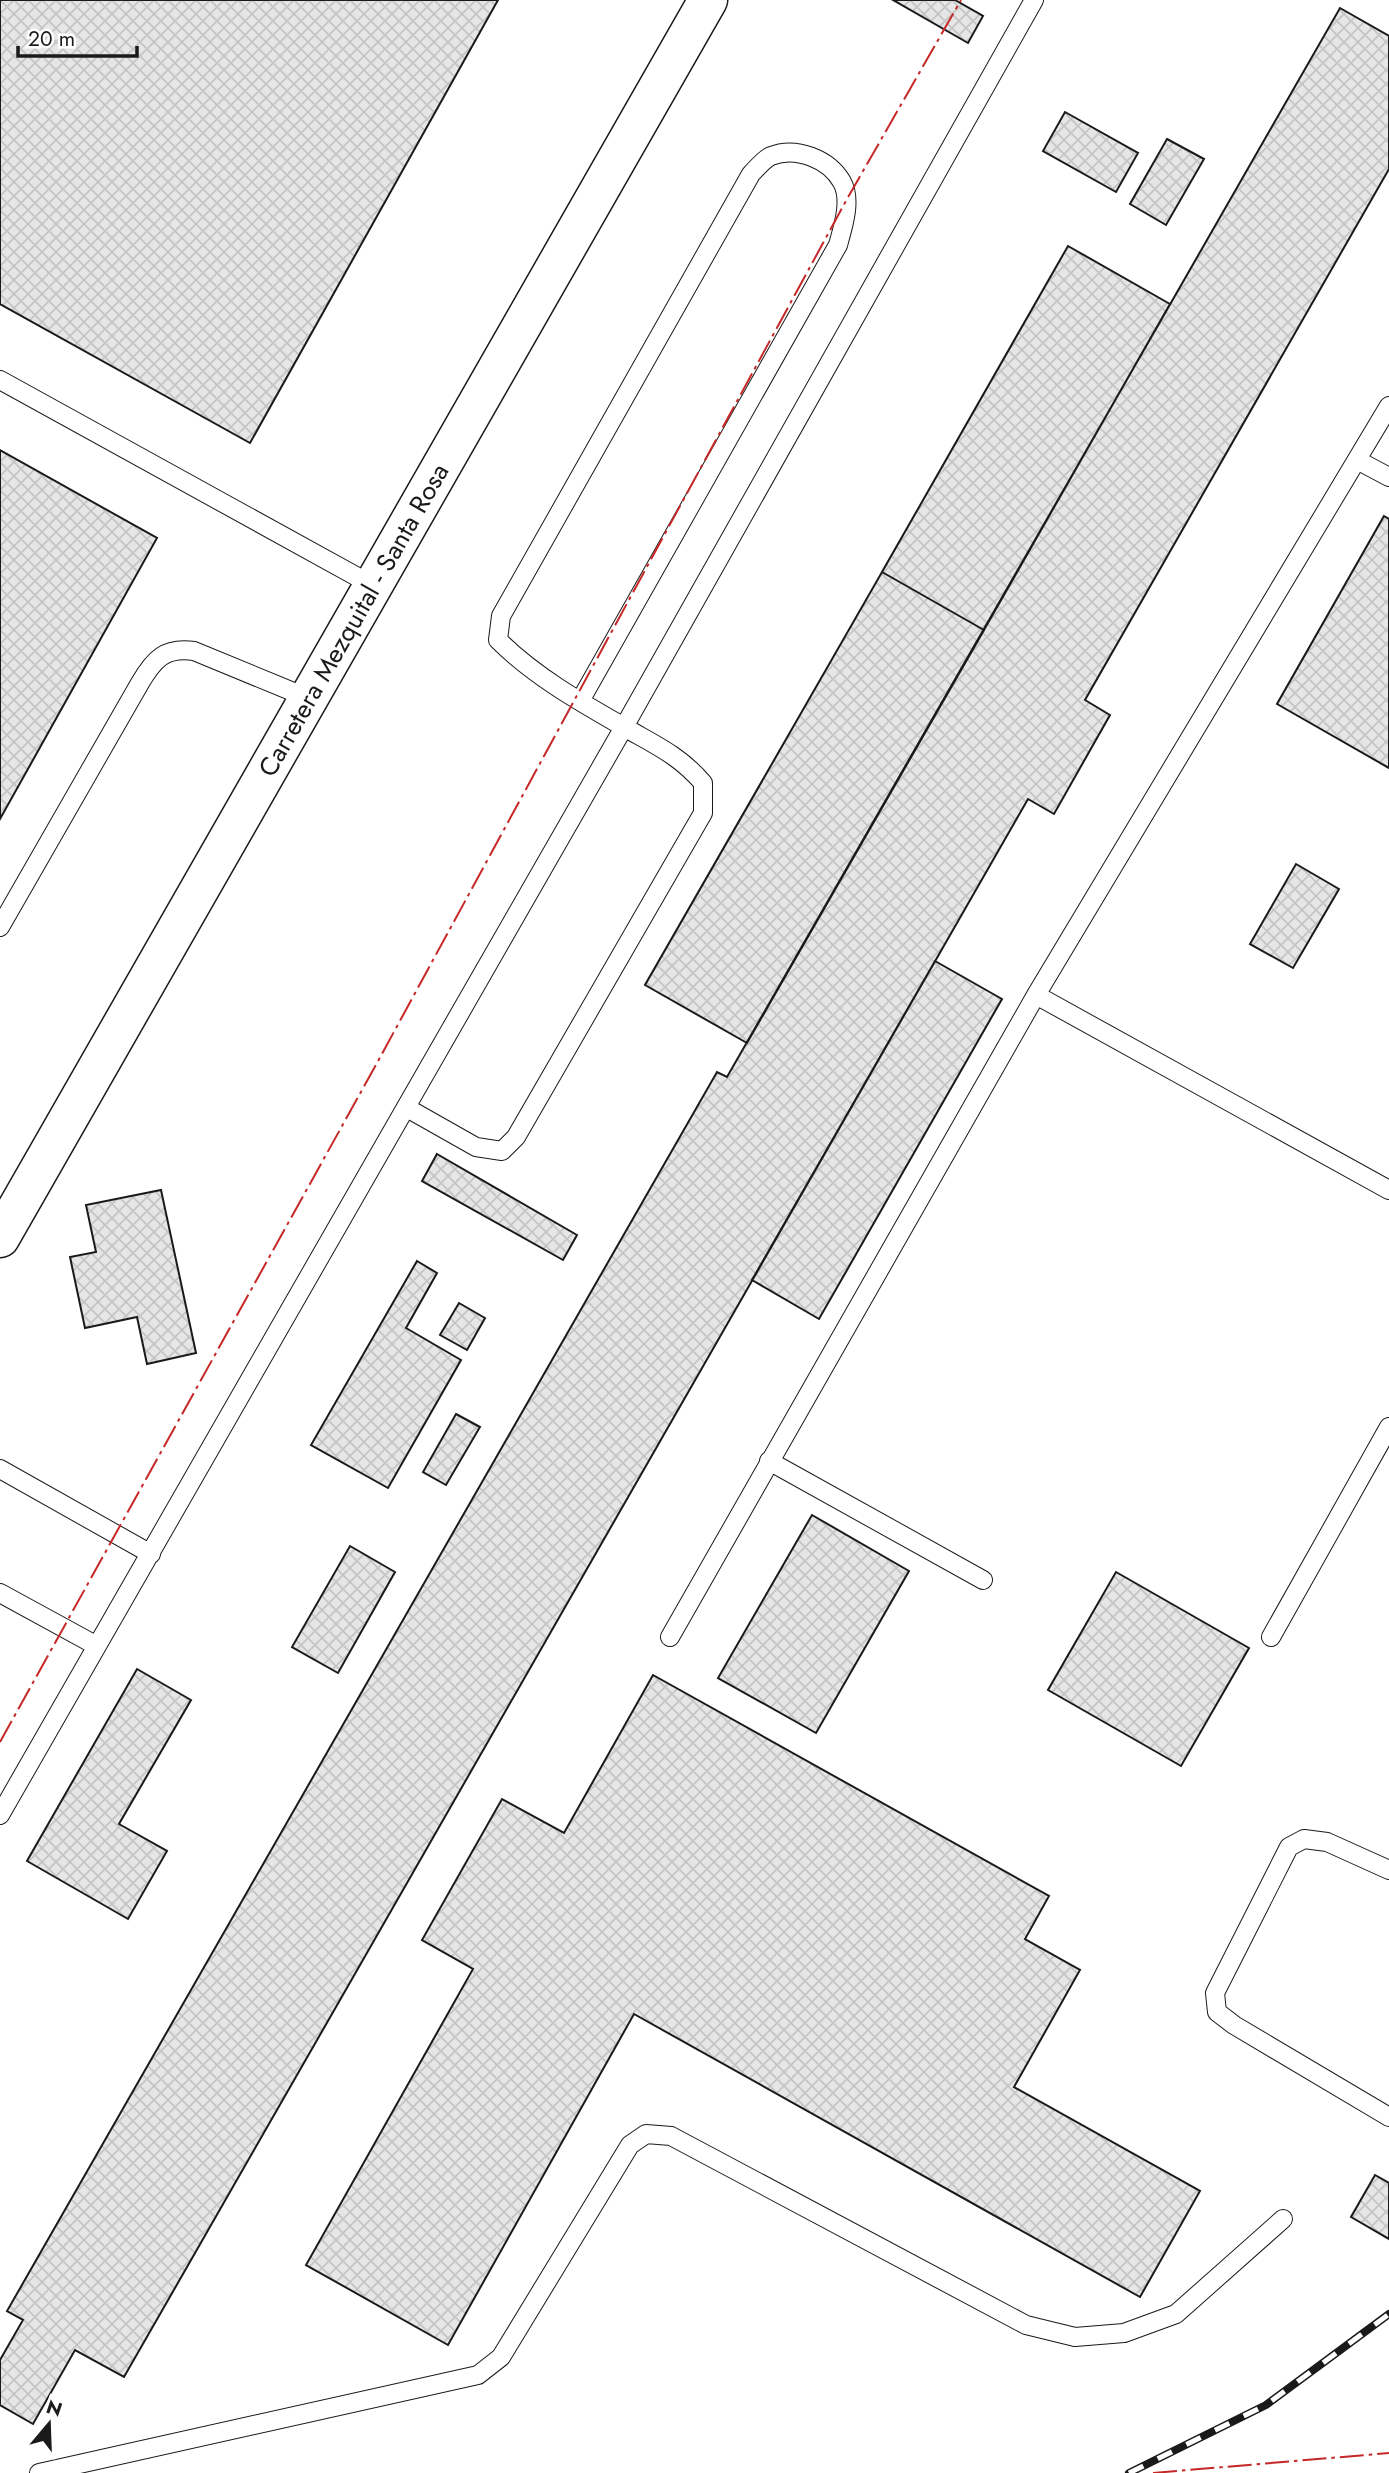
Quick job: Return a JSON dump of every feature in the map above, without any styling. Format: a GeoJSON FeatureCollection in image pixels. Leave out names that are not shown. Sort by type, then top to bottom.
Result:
{"type":"FeatureCollection","features":[{"type":"Feature","properties":{"kind":"main road","name":"Carretera Mezquital - Santa Rosa"},"geometry":{"type":"LineString","coordinates":[[0,1238],[708,0]]}},
{"type":"Feature","properties":{"kind":"lane"},"geometry":{"type":"LineString","coordinates":[[0,1815],[407,1108],[1034,0]]}},
{"type":"Feature","properties":{"kind":"lane"},"geometry":{"type":"LineString","coordinates":[[407,1108],[476,1147],[502,1151],[516,1137],[703,813],[703,783],[685,762],[580,701],[517,660],[498,640],[501,615],[513,589],[751,174],[770,156],[796,151],[828,166],[843,183],[846,216],[838,246],[580,701]]}},
{"type":"Feature","properties":{"kind":"lane"},"geometry":{"type":"LineString","coordinates":[[0,380],[372,585]]}},
{"type":"Feature","properties":{"kind":"lane"},"geometry":{"type":"LineString","coordinates":[[670,1637],[1035,995],[1389,407]]}},
{"type":"Feature","properties":{"kind":"lane"},"geometry":{"type":"LineString","coordinates":[[1357,460],[1389,477]]}},
{"type":"Feature","properties":{"kind":"lane"},"geometry":{"type":"LineString","coordinates":[[0,927],[140,683],[152,663],[163,653],[177,648],[194,651],[308,698]]}},
{"type":"Feature","properties":{"kind":"lane"},"geometry":{"type":"LineString","coordinates":[[1035,995],[1389,1190]]}},
{"type":"Feature","properties":{"kind":"lane"},"geometry":{"type":"LineString","coordinates":[[1271,1637],[1389,1427]]}},
{"type":"Feature","properties":{"kind":"lane"},"geometry":{"type":"LineString","coordinates":[[769,1461],[983,1580]]}},
{"type":"Feature","properties":{"kind":"lane"},"geometry":{"type":"LineString","coordinates":[[0,1469],[151,1554]]}},
{"type":"Feature","properties":{"kind":"lane"},"geometry":{"type":"LineString","coordinates":[[0,1593],[97,1647]]}},
{"type":"Feature","properties":{"kind":"lane"},"geometry":{"type":"LineString","coordinates":[[1389,1870],[1327,1842],[1304,1839],[1289,1847],[1215,1993],[1217,2012],[1234,2025],[1389,2117]]}},
{"type":"Feature","properties":{"kind":"lane"},"geometry":{"type":"LineString","coordinates":[[39,2473],[478,2375],[501,2357],[630,2145],[646,2134],[671,2136],[1026,2325],[1075,2337],[1124,2333],[1176,2314],[1283,2219]]}},
{"type":"Feature","properties":{"kind":"building"},"geometry":{"type":"Polygon","coordinates":[[[0,0],[498,0],[250,443],[0,304],[0,0]]]}},
{"type":"Feature","properties":{"kind":"building"},"geometry":{"type":"Polygon","coordinates":[[[893,0],[955,0],[983,16],[968,43],[893,0]]]}},
{"type":"Feature","properties":{"kind":"building"},"geometry":{"type":"Polygon","coordinates":[[[1340,8],[1389,36],[1389,169],[1085,700],[1110,715],[1054,814],[1028,799],[124,2377],[75,2350],[33,2424],[0,2405],[0,2360],[23,2320],[7,2311],[717,1072],[727,1077],[1340,8]]]}},
{"type":"Feature","properties":{"kind":"building"},"geometry":{"type":"Polygon","coordinates":[[[1065,112],[1138,153],[1116,192],[1043,151],[1065,112]]]}},
{"type":"Feature","properties":{"kind":"building"},"geometry":{"type":"Polygon","coordinates":[[[1167,139],[1204,159],[1166,225],[1130,204],[1167,139]]]}},
{"type":"Feature","properties":{"kind":"building"},"geometry":{"type":"Polygon","coordinates":[[[1068,246],[1170,304],[984,630],[882,572],[1068,246]]]}},
{"type":"Feature","properties":{"kind":"building"},"geometry":{"type":"Polygon","coordinates":[[[0,450],[157,538],[0,819],[0,450]]]}},
{"type":"Feature","properties":{"kind":"building"},"geometry":{"type":"Polygon","coordinates":[[[1384,516],[1389,519],[1389,768],[1277,704],[1384,516]]]}},
{"type":"Feature","properties":{"kind":"building"},"geometry":{"type":"Polygon","coordinates":[[[882,572],[984,630],[747,1043],[645,985],[882,572]]]}},
{"type":"Feature","properties":{"kind":"building"},"geometry":{"type":"Polygon","coordinates":[[[1296,864],[1339,889],[1293,968],[1250,944],[1296,864]]]}},
{"type":"Feature","properties":{"kind":"building"},"geometry":{"type":"Polygon","coordinates":[[[935,961],[1002,999],[819,1319],[752,1280],[935,961]]]}},
{"type":"Feature","properties":{"kind":"building"},"geometry":{"type":"Polygon","coordinates":[[[437,1154],[577,1235],[563,1260],[422,1181],[437,1154]]]}},
{"type":"Feature","properties":{"kind":"building"},"geometry":{"type":"Polygon","coordinates":[[[161,1190],[196,1353],[147,1364],[137,1317],[85,1328],[70,1257],[96,1252],[86,1205],[161,1190]]]}},
{"type":"Feature","properties":{"kind":"building"},"geometry":{"type":"Polygon","coordinates":[[[417,1261],[437,1273],[406,1328],[461,1360],[388,1488],[311,1445],[417,1261]]]}},
{"type":"Feature","properties":{"kind":"building"},"geometry":{"type":"Polygon","coordinates":[[[459,1303],[485,1318],[467,1350],[440,1335],[459,1303]]]}},
{"type":"Feature","properties":{"kind":"building"},"geometry":{"type":"Polygon","coordinates":[[[456,1414],[480,1427],[446,1485],[423,1472],[456,1414]]]}},
{"type":"Feature","properties":{"kind":"building"},"geometry":{"type":"Polygon","coordinates":[[[812,1515],[909,1571],[816,1733],[718,1678],[812,1515]]]}},
{"type":"Feature","properties":{"kind":"building"},"geometry":{"type":"Polygon","coordinates":[[[350,1546],[395,1572],[338,1673],[292,1647],[350,1546]]]}},
{"type":"Feature","properties":{"kind":"building"},"geometry":{"type":"Polygon","coordinates":[[[1116,1572],[1249,1648],[1181,1766],[1048,1690],[1116,1572]]]}},
{"type":"Feature","properties":{"kind":"building"},"geometry":{"type":"Polygon","coordinates":[[[137,1669],[191,1700],[119,1824],[167,1851],[128,1919],[27,1861],[137,1669]]]}},
{"type":"Feature","properties":{"kind":"building"},"geometry":{"type":"Polygon","coordinates":[[[653,1675],[1049,1896],[1025,1939],[1080,1970],[1014,2087],[1200,2191],[1140,2297],[634,2014],[448,2345],[306,2265],[473,1969],[422,1940],[502,1799],[564,1833],[653,1675]]]}},
{"type":"Feature","properties":{"kind":"building"},"geometry":{"type":"Polygon","coordinates":[[[1375,2175],[1389,2183],[1389,2239],[1351,2217],[1375,2175]]]}},
{"type":"Feature","properties":{"kind":"railway"},"geometry":{"type":"LineString","coordinates":[[1129,2473],[1266,2405],[1389,2314]]}},
{"type":"Feature","properties":{"kind":"power"},"geometry":{"type":"LineString","coordinates":[[0,1742],[377,1063],[847,199],[961,0]]}},
{"type":"Feature","properties":{"kind":"power"},"geometry":{"type":"LineString","coordinates":[[1153,2473],[1389,2453]]}}]}
